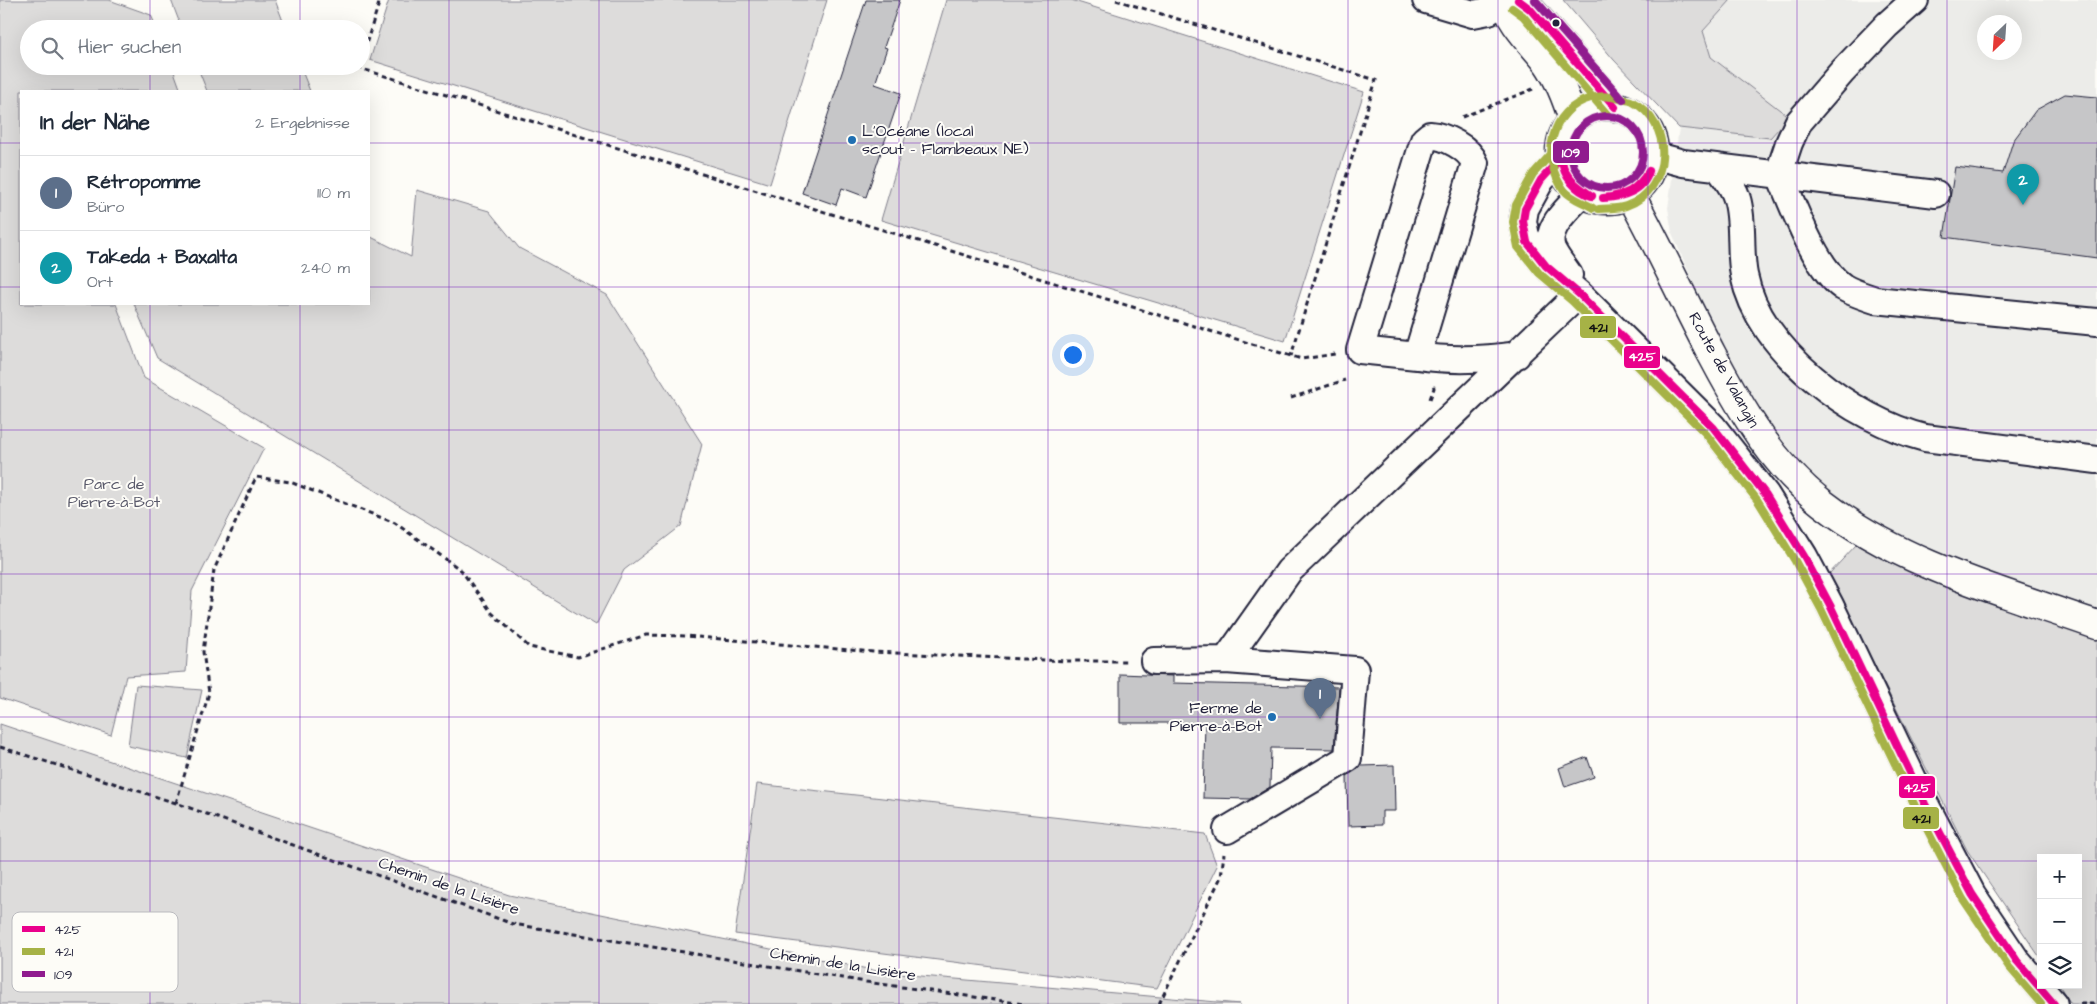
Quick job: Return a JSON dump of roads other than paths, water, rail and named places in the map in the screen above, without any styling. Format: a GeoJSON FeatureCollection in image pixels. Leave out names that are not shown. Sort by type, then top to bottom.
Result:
{"type":"FeatureCollection","features":[{"type":"Feature","properties":{"kind":"main road"},"geometry":{"type":"LineString","coordinates":[[1504,0],[1510,13],[1548,64],[1568,105],[1573,120]]}},
{"type":"Feature","properties":{"kind":"main road"},"geometry":{"type":"LineString","coordinates":[[1518,0],[1530,9],[1615,106]]}},
{"type":"Feature","properties":{"kind":"main road"},"geometry":{"type":"LineString","coordinates":[[1600,106],[1615,106],[1639,118],[1647,129],[1654,155],[1650,170],[1642,184],[1630,194],[1614,199],[1598,199],[1582,193],[1572,184],[1564,172],[1560,159],[1560,145],[1565,131],[1573,120],[1586,111],[1600,106]]}},
{"type":"Feature","properties":{"kind":"main road","name":"Route de Valangin"},"geometry":{"type":"LineString","coordinates":[[1630,194],[1738,400],[1764,441],[1805,489],[1820,502],[1855,526],[1912,556],[1984,585],[2097,625]]}},
{"type":"Feature","properties":{"kind":"street"},"geometry":{"type":"LineString","coordinates":[[1426,0],[1473,14],[1489,11],[1504,0]]}},
{"type":"Feature","properties":{"kind":"street"},"geometry":{"type":"LineString","coordinates":[[1915,0],[1887,25],[1848,65],[1798,123],[1788,143],[1779,173],[1820,259],[1831,277],[1843,286],[1856,294],[1875,300],[2097,322]]}},
{"type":"Feature","properties":{"kind":"street"},"geometry":{"type":"LineString","coordinates":[[1417,356],[1475,168],[1473,158],[1447,139],[1430,135],[1424,140],[1360,350],[1417,356],[1458,360],[1481,360],[1517,354]]}},
{"type":"Feature","properties":{"kind":"street"},"geometry":{"type":"LineString","coordinates":[[1654,155],[1683,163],[1779,173],[1936,194]]}},
{"type":"Feature","properties":{"kind":"street"},"geometry":{"type":"LineString","coordinates":[[1560,159],[1541,180],[1525,209],[1524,233],[1533,250],[1546,266],[1579,294],[1712,428],[1750,473],[1780,516],[1830,605],[1925,804],[1972,894],[2017,961],[2054,1004]]}},
{"type":"Feature","properties":{"kind":"street"},"geometry":{"type":"LineString","coordinates":[[1718,166],[1732,186],[1737,199],[1740,213],[1744,274],[1756,312],[1769,332],[1789,355],[1820,383],[1862,412],[1903,433],[1925,438],[2097,460]]}},
{"type":"Feature","properties":{"kind":"street"},"geometry":{"type":"LineString","coordinates":[[1579,294],[1552,248],[1551,238],[1563,213],[1582,193]]}},
{"type":"Feature","properties":{"kind":"street"},"geometry":{"type":"LineString","coordinates":[[1226,660],[1289,570],[1579,294]]}},
{"type":"Feature","properties":{"kind":"street"},"geometry":{"type":"LineString","coordinates":[[1154,661],[1226,660],[1355,670],[1348,758],[1227,830]]}},
{"type":"Feature","properties":{"kind":"place","name":"L'Océane (local scout - Flambeaux NE)"},"geometry":{"type":"Point","coordinates":[852,140]}},
{"type":"Feature","properties":{"kind":"place","name":"Takeda + Baxalta"},"geometry":{"type":"Point","coordinates":[2023,205]}},
{"type":"Feature","properties":{"kind":"place","name":"Ferme de Pierre-à-Bot"},"geometry":{"type":"Point","coordinates":[1272,717]}},
{"type":"Feature","properties":{"kind":"place","name":"Rétropomme"},"geometry":{"type":"Point","coordinates":[1320,719]}},
{"type":"Feature","properties":{"kind":"park label","name":"Parc de Pierre-à-Bot"},"geometry":{"type":"Point","coordinates":[114,493]}}]}
